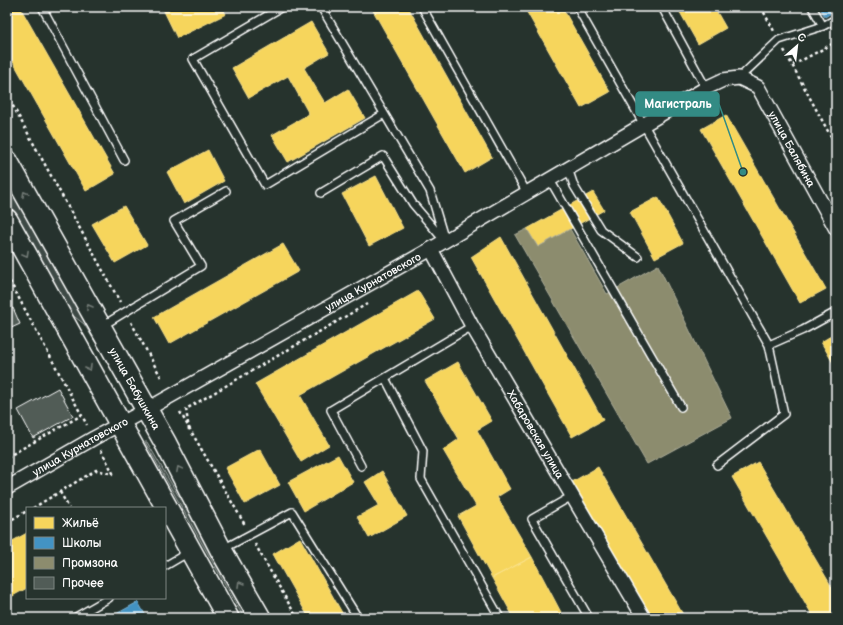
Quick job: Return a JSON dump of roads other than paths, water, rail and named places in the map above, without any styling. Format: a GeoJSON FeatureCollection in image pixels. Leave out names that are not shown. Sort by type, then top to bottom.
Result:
{"type":"FeatureCollection","features":[{"type":"Feature","properties":{"kind":"main road","name":"улица Бабушкина"},"geometry":{"type":"LineString","coordinates":[[7,161],[166,444],[221,550],[260,618]]}},
{"type":"Feature","properties":{"kind":"main road"},"geometry":{"type":"LineString","coordinates":[[7,220],[228,618]]}},
{"type":"Feature","properties":{"kind":"street","name":"улица Курнатовского"},"geometry":{"type":"LineString","coordinates":[[7,488],[445,241],[706,88],[723,80],[739,78]]}},
{"type":"Feature","properties":{"kind":"street","name":"улица Балябина"},"geometry":{"type":"LineString","coordinates":[[739,78],[758,88],[836,229]]}},
{"type":"Feature","properties":{"kind":"street","name":"Хабаровская улица"},"geometry":{"type":"LineString","coordinates":[[431,249],[472,326],[644,618]]}},
{"type":"Feature","properties":{"kind":"lane"},"geometry":{"type":"LineString","coordinates":[[42,7],[124,160]]}},
{"type":"Feature","properties":{"kind":"lane"},"geometry":{"type":"LineString","coordinates":[[282,7],[193,59],[265,184],[384,114]]}},
{"type":"Feature","properties":{"kind":"lane"},"geometry":{"type":"LineString","coordinates":[[321,7],[430,192],[445,241]]}},
{"type":"Feature","properties":{"kind":"lane"},"geometry":{"type":"LineString","coordinates":[[422,7],[527,193]]}},
{"type":"Feature","properties":{"kind":"lane"},"geometry":{"type":"LineString","coordinates":[[577,7],[769,345],[784,414],[717,465]]}},
{"type":"Feature","properties":{"kind":"lane"},"geometry":{"type":"LineString","coordinates":[[662,7],[706,88]]}},
{"type":"Feature","properties":{"kind":"lane"},"geometry":{"type":"LineString","coordinates":[[812,7],[823,26]]}},
{"type":"Feature","properties":{"kind":"lane"},"geometry":{"type":"LineString","coordinates":[[739,78],[779,40],[823,26],[836,19]]}},
{"type":"Feature","properties":{"kind":"lane"},"geometry":{"type":"LineString","coordinates":[[321,193],[383,156],[413,204],[445,241]]}},
{"type":"Feature","properties":{"kind":"lane"},"geometry":{"type":"LineString","coordinates":[[568,168],[574,186],[601,230],[638,257]]}},
{"type":"Feature","properties":{"kind":"lane"},"geometry":{"type":"LineString","coordinates":[[550,180],[681,407]]}},
{"type":"Feature","properties":{"kind":"lane"},"geometry":{"type":"LineString","coordinates":[[100,327],[201,266],[174,221],[226,191]]}},
{"type":"Feature","properties":{"kind":"lane"},"geometry":{"type":"LineString","coordinates":[[769,345],[803,330],[836,312]]}},
{"type":"Feature","properties":{"kind":"lane"},"geometry":{"type":"LineString","coordinates":[[361,466],[331,410],[472,326]]}},
{"type":"Feature","properties":{"kind":"lane"},"geometry":{"type":"LineString","coordinates":[[385,378],[423,450],[421,479],[500,618]]}},
{"type":"Feature","properties":{"kind":"lane"},"geometry":{"type":"LineString","coordinates":[[572,496],[532,519],[589,618]]}},
{"type":"Feature","properties":{"kind":"lane"},"geometry":{"type":"LineString","coordinates":[[221,550],[292,512],[358,618]]}},
{"type":"Feature","properties":{"kind":"lane"},"geometry":{"type":"LineString","coordinates":[[166,565],[191,551]]}},
{"type":"Feature","properties":{"kind":"lane"},"geometry":{"type":"LineString","coordinates":[[74,618],[107,599]]}},
{"type":"Feature","properties":{"kind":"place","name":"Магистраль"},"geometry":{"type":"Point","coordinates":[743,172]}}]}
